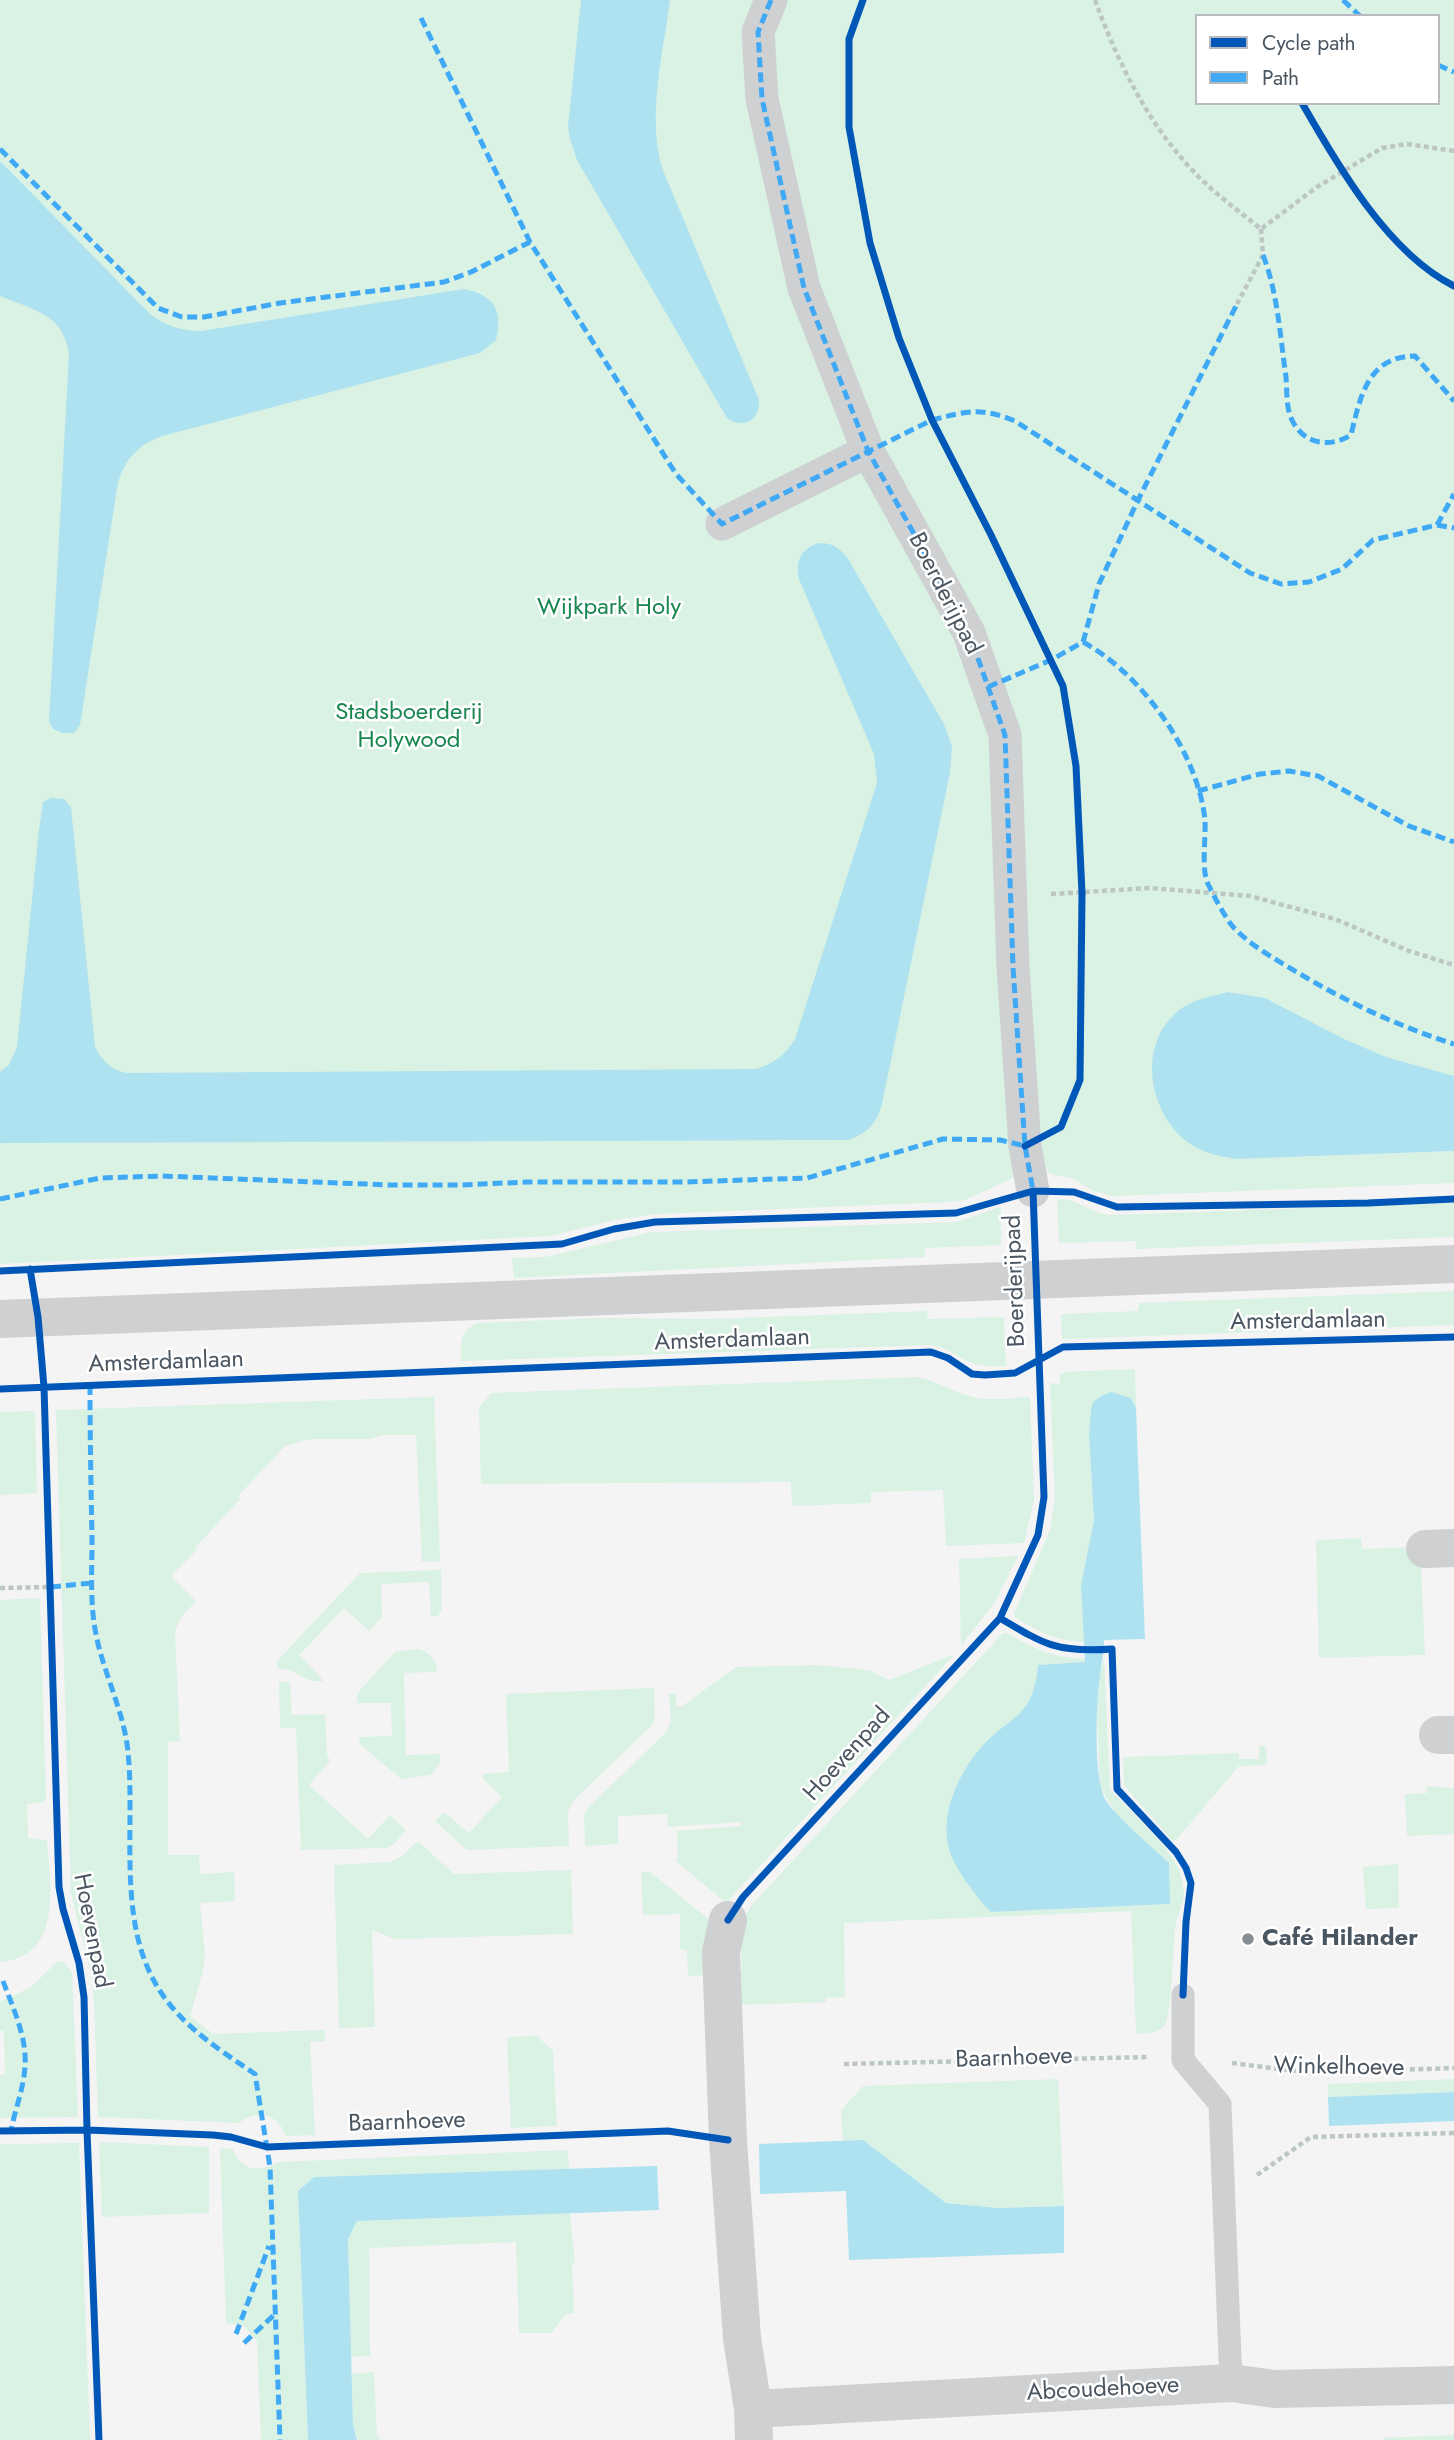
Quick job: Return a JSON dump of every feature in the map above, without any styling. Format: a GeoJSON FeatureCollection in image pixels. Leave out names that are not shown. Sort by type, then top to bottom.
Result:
{"type":"FeatureCollection","features":[{"type":"Feature","properties":{"kind":"street","name":"Boerderijpad"},"geometry":{"type":"LineString","coordinates":[[771,0],[758,32],[762,99],[804,288],[868,451],[968,633],[1005,735],[1013,967],[1025,1146],[1033,1191]]}},
{"type":"Feature","properties":{"kind":"street"},"geometry":{"type":"LineString","coordinates":[[722,524],[868,451]]}},
{"type":"Feature","properties":{"kind":"street","name":"Amsterdamlaan"},"geometry":{"type":"LineString","coordinates":[[0,1319],[1454,1264]]}},
{"type":"Feature","properties":{"kind":"street"},"geometry":{"type":"LineString","coordinates":[[728,1920],[722,1952],[728,2140],[742,2338],[753,2424]]}},
{"type":"Feature","properties":{"kind":"street","name":"Abcoudehoeve"},"geometry":{"type":"LineString","coordinates":[[753,2424],[1231,2383],[1275,2389],[1454,2385]]}},
{"type":"Feature","properties":{"kind":"lane"},"geometry":{"type":"LineString","coordinates":[[1183,1994],[1183,2060],[1220,2104],[1231,2383]]}},
{"type":"Feature","properties":{"kind":"path"},"geometry":{"type":"LineString","coordinates":[[1095,0],[1114,49],[1152,118],[1195,173],[1261,229],[1263,255],[1237,304]]}},
{"type":"Feature","properties":{"kind":"path"},"geometry":{"type":"LineString","coordinates":[[1261,229],[1317,187],[1382,148],[1407,144],[1454,151]]}},
{"type":"Feature","properties":{"kind":"path"},"geometry":{"type":"LineString","coordinates":[[1338,160],[1353,183]]}},
{"type":"Feature","properties":{"kind":"path"},"geometry":{"type":"LineString","coordinates":[[1082,880],[1082,906]]}},
{"type":"Feature","properties":{"kind":"path"},"geometry":{"type":"LineString","coordinates":[[1082,893],[1150,888],[1250,897],[1335,919],[1409,951],[1454,965]]}},
{"type":"Feature","properties":{"kind":"path"},"geometry":{"type":"LineString","coordinates":[[50,1573],[51,1600]]}},
{"type":"Feature","properties":{"kind":"path"},"geometry":{"type":"LineString","coordinates":[[0,1588],[51,1587]]}},
{"type":"Feature","properties":{"kind":"path"},"geometry":{"type":"LineString","coordinates":[[1225,2198],[1311,2137],[1454,2133]]}},
{"type":"Feature","properties":{"kind":"green space","name":"Wijkpark Holy"},"geometry":{"type":"Polygon","coordinates":[[[0,0],[1454,0],[1454,1113],[1186,1140],[1209,1152],[1235,1159],[1454,1151],[1454,1183],[1113,1196],[1094,1191],[1071,1178],[1051,1174],[1042,1165],[965,1200],[656,1214],[615,1220],[551,1236],[0,1264],[0,0]]]}},
{"type":"Feature","properties":{"kind":"green space"},"geometry":{"type":"Polygon","coordinates":[[[1057,1200],[1110,1215],[1454,1203],[1454,1237],[1136,1249],[1136,1241],[1059,1243],[1057,1200]]]}},
{"type":"Feature","properties":{"kind":"green space"},"geometry":{"type":"Polygon","coordinates":[[[1001,1207],[1001,1245],[925,1248],[925,1257],[514,1278],[512,1258],[545,1257],[652,1232],[956,1222],[1001,1207]]]}},
{"type":"Feature","properties":{"kind":"green space"},"geometry":{"type":"Polygon","coordinates":[[[1454,1291],[1454,1325],[1062,1339],[1061,1314],[1138,1311],[1139,1303],[1454,1291]]]}},
{"type":"Feature","properties":{"kind":"green space"},"geometry":{"type":"Polygon","coordinates":[[[927,1311],[928,1319],[1004,1317],[1006,1366],[988,1366],[966,1361],[946,1350],[929,1345],[461,1361],[464,1334],[477,1323],[601,1318],[710,1319],[927,1311]]]}},
{"type":"Feature","properties":{"kind":"green space"},"geometry":{"type":"Polygon","coordinates":[[[1135,1369],[1136,1408],[1131,1398],[1091,1411],[1089,1434],[1094,1520],[1081,1585],[1084,1642],[1056,1638],[1032,1627],[1014,1614],[1050,1530],[1055,1499],[1050,1383],[1060,1384],[1060,1376],[1065,1372],[1135,1369]]]}},
{"type":"Feature","properties":{"kind":"green space"},"geometry":{"type":"Polygon","coordinates":[[[917,1377],[977,1398],[1030,1397],[1034,1499],[1024,1543],[946,1546],[943,1490],[871,1492],[871,1503],[792,1506],[791,1482],[481,1484],[479,1408],[491,1393],[917,1377]]]}},
{"type":"Feature","properties":{"kind":"green space"},"geometry":{"type":"Polygon","coordinates":[[[434,1397],[440,1561],[422,1562],[416,1435],[382,1435],[370,1439],[311,1439],[285,1446],[238,1496],[240,1499],[195,1548],[197,1550],[171,1576],[196,1601],[181,1617],[175,1631],[180,1741],[168,1742],[168,1855],[199,1855],[200,1874],[234,1872],[235,1901],[200,1903],[205,1954],[190,2016],[213,2034],[325,2030],[325,2041],[310,2042],[315,2135],[286,2136],[273,2118],[260,2115],[246,2118],[239,2123],[98,2117],[91,1974],[71,1893],[56,1410],[434,1397]]]}},
{"type":"Feature","properties":{"kind":"green space"},"geometry":{"type":"Polygon","coordinates":[[[35,1411],[37,1493],[0,1495],[0,1412],[35,1411]]]}},
{"type":"Feature","properties":{"kind":"green space"},"geometry":{"type":"Polygon","coordinates":[[[1361,1538],[1362,1549],[1420,1547],[1425,1655],[1319,1658],[1316,1540],[1361,1538]]]}},
{"type":"Feature","properties":{"kind":"green space"},"geometry":{"type":"Polygon","coordinates":[[[1018,1556],[995,1602],[961,1646],[959,1559],[1018,1556]]]}},
{"type":"Feature","properties":{"kind":"green space"},"geometry":{"type":"Polygon","coordinates":[[[441,1570],[442,1609],[438,1616],[431,1616],[429,1582],[381,1584],[382,1617],[369,1631],[344,1608],[299,1655],[324,1681],[309,1680],[291,1671],[278,1669],[277,1661],[360,1573],[441,1570]]]}},
{"type":"Feature","properties":{"kind":"green space"},"geometry":{"type":"Polygon","coordinates":[[[40,1598],[46,1799],[44,1802],[27,1804],[28,1838],[47,1840],[49,1915],[44,1933],[35,1947],[21,1957],[0,1962],[0,1600],[40,1598]]]}},
{"type":"Feature","properties":{"kind":"green space"},"geometry":{"type":"Polygon","coordinates":[[[1003,1633],[1045,1652],[1085,1659],[1085,1662],[1038,1665],[1036,1687],[1029,1702],[1018,1716],[980,1749],[952,1795],[949,1850],[970,1888],[991,1912],[1170,1904],[1100,1787],[1097,1713],[1104,1658],[1110,1789],[1165,1847],[1178,1869],[1184,1892],[1175,1929],[1171,1995],[1165,2025],[1155,2032],[1136,2034],[1131,1911],[844,1923],[845,1997],[826,1998],[826,2002],[737,2005],[736,1972],[742,1971],[741,1951],[735,1951],[743,1920],[751,1906],[1003,1633]]]}},
{"type":"Feature","properties":{"kind":"green space"},"geometry":{"type":"Polygon","coordinates":[[[417,1649],[432,1657],[437,1672],[404,1673],[406,1755],[440,1754],[440,1760],[431,1775],[401,1779],[361,1745],[358,1737],[392,1736],[391,1703],[357,1703],[357,1696],[395,1652],[417,1649]]]}},
{"type":"Feature","properties":{"kind":"green space"},"geometry":{"type":"Polygon","coordinates":[[[955,1654],[726,1903],[676,1861],[677,1831],[741,1826],[741,1822],[668,1827],[667,1814],[618,1816],[618,1844],[585,1846],[584,1816],[587,1809],[667,1731],[671,1721],[669,1694],[676,1694],[676,1706],[681,1707],[736,1667],[818,1665],[869,1670],[889,1680],[955,1654]]]}},
{"type":"Feature","properties":{"kind":"green space"},"geometry":{"type":"Polygon","coordinates":[[[279,1682],[290,1682],[292,1715],[325,1714],[327,1754],[330,1761],[309,1785],[368,1839],[390,1815],[406,1830],[393,1845],[386,1848],[301,1850],[296,1728],[280,1728],[279,1682]]]}},
{"type":"Feature","properties":{"kind":"green space"},"geometry":{"type":"Polygon","coordinates":[[[654,1688],[653,1724],[573,1801],[568,1812],[569,1846],[467,1850],[435,1821],[444,1812],[469,1833],[502,1797],[483,1779],[483,1774],[509,1772],[506,1694],[654,1688]]]}},
{"type":"Feature","properties":{"kind":"green space"},"geometry":{"type":"Polygon","coordinates":[[[1259,1746],[1266,1746],[1267,1765],[1239,1766],[1176,1840],[1172,1841],[1124,1785],[1123,1757],[1239,1753],[1239,1759],[1259,1759],[1259,1746]]]}},
{"type":"Feature","properties":{"kind":"green space"},"geometry":{"type":"Polygon","coordinates":[[[1427,1786],[1454,1788],[1454,1834],[1407,1836],[1405,1794],[1427,1793],[1427,1786]]]}},
{"type":"Feature","properties":{"kind":"green space"},"geometry":{"type":"Polygon","coordinates":[[[418,1841],[454,1874],[571,1870],[573,1934],[395,1939],[372,1930],[375,2027],[339,2028],[334,1865],[390,1862],[402,1856],[418,1841]]]}},
{"type":"Feature","properties":{"kind":"green space"},"geometry":{"type":"Polygon","coordinates":[[[1398,1864],[1399,1908],[1366,1909],[1363,1867],[1398,1864]]]}},
{"type":"Feature","properties":{"kind":"green space"},"geometry":{"type":"Polygon","coordinates":[[[641,1872],[650,1872],[716,1925],[710,1975],[688,1976],[687,1950],[680,1949],[680,1914],[643,1915],[641,1872]]]}},
{"type":"Feature","properties":{"kind":"green space"},"geometry":{"type":"Polygon","coordinates":[[[63,1961],[72,1972],[78,2117],[0,2118],[0,2075],[5,2074],[0,2002],[31,1987],[57,1962],[63,1961]]]}},
{"type":"Feature","properties":{"kind":"green space"},"geometry":{"type":"Polygon","coordinates":[[[537,2036],[553,2051],[557,2126],[511,2128],[507,2037],[537,2036]]]}},
{"type":"Feature","properties":{"kind":"green space"},"geometry":{"type":"Polygon","coordinates":[[[1058,2079],[1064,2206],[998,2208],[946,2203],[863,2140],[843,2141],[841,2110],[863,2086],[1058,2079]]]}},
{"type":"Feature","properties":{"kind":"green space"},"geometry":{"type":"Polygon","coordinates":[[[1454,2079],[1454,2092],[1328,2097],[1328,2084],[1454,2079]]]}},
{"type":"Feature","properties":{"kind":"green space"},"geometry":{"type":"Polygon","coordinates":[[[102,2142],[209,2147],[209,2213],[102,2217],[99,2145],[102,2142]]]}},
{"type":"Feature","properties":{"kind":"green space"},"geometry":{"type":"Polygon","coordinates":[[[79,2143],[90,2440],[0,2440],[0,2144],[79,2143]]]}},
{"type":"Feature","properties":{"kind":"green space"},"geometry":{"type":"Polygon","coordinates":[[[220,2148],[233,2149],[246,2166],[258,2169],[278,2162],[568,2150],[569,2169],[315,2177],[298,2190],[308,2440],[261,2440],[257,2341],[243,2325],[226,2323],[220,2148]]]}},
{"type":"Feature","properties":{"kind":"green space"},"geometry":{"type":"Polygon","coordinates":[[[570,2213],[575,2263],[572,2263],[574,2313],[566,2314],[551,2333],[519,2333],[516,2242],[369,2248],[370,2354],[373,2356],[351,2357],[348,2238],[357,2221],[570,2213]]]}},
{"type":"Feature","properties":{"kind":"green space"},"geometry":{"type":"Polygon","coordinates":[[[374,2372],[377,2435],[381,2440],[358,2440],[353,2424],[352,2374],[374,2372]]]}},
{"type":"Feature","properties":{"kind":"green space"},"geometry":{"type":"Polygon","coordinates":[[[1454,2435],[1454,2440],[1383,2440],[1383,2438],[1454,2435]]]}},
{"type":"Feature","properties":{"kind":"water"},"geometry":{"type":"Polygon","coordinates":[[[581,0],[670,0],[656,106],[658,148],[662,168],[759,400],[754,418],[745,423],[727,418],[577,160],[568,126],[581,0]]]}},
{"type":"Feature","properties":{"kind":"water"},"geometry":{"type":"Polygon","coordinates":[[[0,161],[151,315],[174,327],[201,331],[464,289],[490,300],[497,313],[496,340],[480,353],[162,436],[134,453],[118,482],[80,725],[74,733],[53,729],[49,721],[69,354],[66,340],[53,321],[35,310],[0,296],[0,161]]]}},
{"type":"Feature","properties":{"kind":"water"},"geometry":{"type":"Polygon","coordinates":[[[819,543],[834,546],[847,557],[944,724],[952,747],[950,773],[882,1104],[877,1117],[866,1131],[848,1140],[0,1143],[0,1072],[9,1065],[17,1047],[39,830],[43,802],[51,798],[64,799],[71,807],[95,1047],[108,1064],[121,1072],[756,1069],[778,1058],[795,1039],[877,783],[874,754],[799,579],[798,566],[801,556],[808,548],[819,543]]]}},
{"type":"Feature","properties":{"kind":"water"},"geometry":{"type":"Polygon","coordinates":[[[1228,992],[1265,998],[1344,1039],[1386,1057],[1454,1076],[1454,1151],[1235,1159],[1205,1152],[1189,1143],[1164,1115],[1157,1098],[1152,1060],[1156,1042],[1165,1026],[1183,1007],[1228,992]]]}},
{"type":"Feature","properties":{"kind":"water"},"geometry":{"type":"Polygon","coordinates":[[[1111,1392],[1131,1398],[1136,1408],[1145,1639],[1104,1640],[1097,1723],[1099,1778],[1107,1802],[1169,1863],[1170,1904],[991,1912],[967,1882],[949,1849],[947,1823],[952,1796],[979,1750],[1025,1707],[1031,1696],[1038,1665],[1085,1662],[1081,1585],[1094,1520],[1089,1434],[1091,1411],[1093,1402],[1111,1392]]]}},
{"type":"Feature","properties":{"kind":"water"},"geometry":{"type":"Polygon","coordinates":[[[1454,2092],[1454,2121],[1329,2126],[1328,2097],[1454,2092]]]}},
{"type":"Feature","properties":{"kind":"water"},"geometry":{"type":"Polygon","coordinates":[[[863,2140],[946,2203],[998,2208],[1064,2206],[1064,2253],[849,2260],[846,2191],[760,2194],[759,2144],[863,2140]]]}},
{"type":"Feature","properties":{"kind":"water"},"geometry":{"type":"Polygon","coordinates":[[[657,2166],[659,2210],[357,2221],[348,2239],[353,2424],[357,2440],[308,2440],[298,2191],[314,2177],[657,2166]]]}},
{"type":"Feature","properties":{"kind":"marked path"},"geometry":{"type":"LineString","coordinates":[[771,0],[758,32],[762,99],[804,288],[868,451],[969,633],[1005,735],[1013,967],[1025,1146],[1033,1191]]}},
{"type":"Feature","properties":{"kind":"marked path"},"geometry":{"type":"LineString","coordinates":[[1343,0],[1358,14]]}},
{"type":"Feature","properties":{"kind":"marked path"},"geometry":{"type":"LineString","coordinates":[[421,18],[530,242],[676,474],[722,524],[932,420],[974,412],[993,414],[1015,421],[1250,573],[1281,584],[1309,582],[1342,569],[1373,540],[1437,525],[1454,494]]}},
{"type":"Feature","properties":{"kind":"marked path"},"geometry":{"type":"LineString","coordinates":[[1440,66],[1454,72]]}},
{"type":"Feature","properties":{"kind":"marked path"},"geometry":{"type":"LineString","coordinates":[[0,149],[158,308],[182,317],[204,317],[280,303],[444,282],[471,272],[530,242]]}},
{"type":"Feature","properties":{"kind":"marked path"},"geometry":{"type":"LineString","coordinates":[[1263,255],[1278,315],[1289,410],[1292,420],[1303,435],[1326,443],[1351,435],[1358,407],[1369,381],[1386,363],[1399,358],[1415,356],[1454,401]]}},
{"type":"Feature","properties":{"kind":"marked path"},"geometry":{"type":"LineString","coordinates":[[988,687],[1051,660],[1083,642],[1099,584],[1138,500],[1237,304]]}},
{"type":"Feature","properties":{"kind":"marked path"},"geometry":{"type":"LineString","coordinates":[[1437,525],[1454,528]]}},
{"type":"Feature","properties":{"kind":"marked path"},"geometry":{"type":"LineString","coordinates":[[1083,642],[1105,656],[1146,695],[1179,743],[1200,794],[1205,820],[1206,878],[1220,908],[1235,929],[1266,953],[1337,995],[1394,1022],[1454,1044]]}},
{"type":"Feature","properties":{"kind":"marked path"},"geometry":{"type":"LineString","coordinates":[[1198,791],[1260,774],[1289,771],[1318,776],[1409,826],[1454,842]]}},
{"type":"Feature","properties":{"kind":"marked path"},"geometry":{"type":"LineString","coordinates":[[0,1199],[100,1178],[162,1176],[390,1185],[807,1178],[943,1139],[1000,1140],[1025,1146]]}},
{"type":"Feature","properties":{"kind":"marked path"},"geometry":{"type":"LineString","coordinates":[[90,1385],[92,1607],[98,1645],[126,1736],[130,1779],[130,1864],[134,1921],[140,1948],[150,1973],[170,2005],[195,2031],[255,2074],[270,2167],[280,2440]]}},
{"type":"Feature","properties":{"kind":"marked path"},"geometry":{"type":"LineString","coordinates":[[51,1587],[92,1583]]}},
{"type":"Feature","properties":{"kind":"marked path"},"geometry":{"type":"LineString","coordinates":[[3,1981],[18,2023],[25,2055],[23,2082],[11,2131]]}},
{"type":"Feature","properties":{"kind":"marked path"},"geometry":{"type":"LineString","coordinates":[[236,2334],[269,2246]]}},
{"type":"Feature","properties":{"kind":"marked path"},"geometry":{"type":"LineString","coordinates":[[244,2343],[274,2315]]}},
{"type":"Feature","properties":{"kind":"cycle path"},"geometry":{"type":"LineString","coordinates":[[863,0],[849,39],[849,127],[870,243],[899,338],[932,420],[991,535],[1063,686],[1076,766],[1082,893],[1080,1080],[1061,1127],[1025,1146]]}},
{"type":"Feature","properties":{"kind":"cycle path"},"geometry":{"type":"LineString","coordinates":[[1303,105],[1349,180],[1386,230],[1430,271],[1454,286]]}},
{"type":"Feature","properties":{"kind":"cycle path"},"geometry":{"type":"LineString","coordinates":[[0,1271],[562,1244],[614,1229],[655,1222],[956,1213],[1033,1191],[1074,1192],[1117,1207],[1454,1199]]}},
{"type":"Feature","properties":{"kind":"cycle path","name":"Hoevenpad"},"geometry":{"type":"LineString","coordinates":[[728,1920],[743,1897],[1000,1618],[1038,1535],[1044,1497],[1033,1191]]}},
{"type":"Feature","properties":{"kind":"cycle path","name":"Hoevenpad"},"geometry":{"type":"LineString","coordinates":[[30,1269],[38,1317],[44,1387],[59,1887],[79,1963],[84,1997],[99,2440]]}},
{"type":"Feature","properties":{"kind":"cycle path"},"geometry":{"type":"LineString","coordinates":[[0,1389],[931,1352],[948,1358],[972,1374],[985,1375],[1015,1373],[1063,1347],[1454,1337]]}},
{"type":"Feature","properties":{"kind":"cycle path"},"geometry":{"type":"LineString","coordinates":[[1000,1618],[1053,1645],[1078,1650],[1112,1649],[1117,1789],[1176,1852],[1191,1883],[1186,1922],[1183,1995]]}},
{"type":"Feature","properties":{"kind":"cycle path","name":"Baarnhoeve"},"geometry":{"type":"LineString","coordinates":[[0,2131],[87,2130],[213,2135],[267,2147],[668,2131],[728,2140]]}},
{"type":"Feature","properties":{"kind":"place","name":"Café Hilander"},"geometry":{"type":"Point","coordinates":[1248,1939]}},
{"type":"Feature","properties":{"kind":"park label","name":"Stadsboerderij Holywood"},"geometry":{"type":"Point","coordinates":[409,727]}}]}
